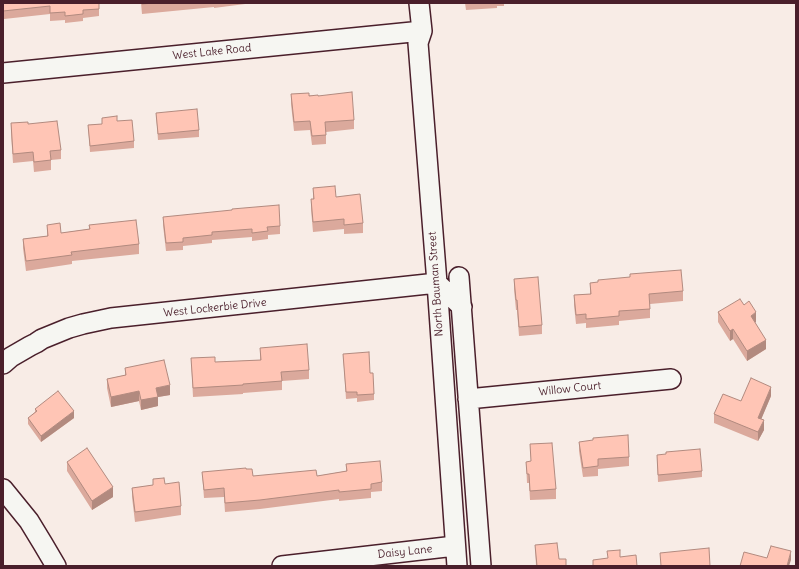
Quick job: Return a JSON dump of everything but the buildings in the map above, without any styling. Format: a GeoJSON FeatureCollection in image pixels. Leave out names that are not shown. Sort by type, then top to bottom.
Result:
{"type":"FeatureCollection","features":[{"type":"Feature","properties":{"kind":"street","name":"North Bauman Street"},"geometry":{"type":"LineString","coordinates":[[419,3],[422,31],[418,43],[457,566]]}},
{"type":"Feature","properties":{"kind":"street","name":"West Lake Road"},"geometry":{"type":"LineString","coordinates":[[3,73],[422,31]]}},
{"type":"Feature","properties":{"kind":"street"},"geometry":{"type":"LineString","coordinates":[[459,277],[481,566]]}},
{"type":"Feature","properties":{"kind":"street"},"geometry":{"type":"LineString","coordinates":[[437,283],[462,307]]}},
{"type":"Feature","properties":{"kind":"street","name":"West Lockerbie Drive"},"geometry":{"type":"LineString","coordinates":[[3,364],[11,357],[42,339],[69,328],[97,320],[437,283]]}},
{"type":"Feature","properties":{"kind":"street","name":"Willow Court"},"geometry":{"type":"LineString","coordinates":[[468,399],[671,379]]}},
{"type":"Feature","properties":{"kind":"street"},"geometry":{"type":"LineString","coordinates":[[3,489],[29,521],[56,566]]}},
{"type":"Feature","properties":{"kind":"street","name":"Daisy Lane"},"geometry":{"type":"LineString","coordinates":[[282,566],[455,546]]}}]}
